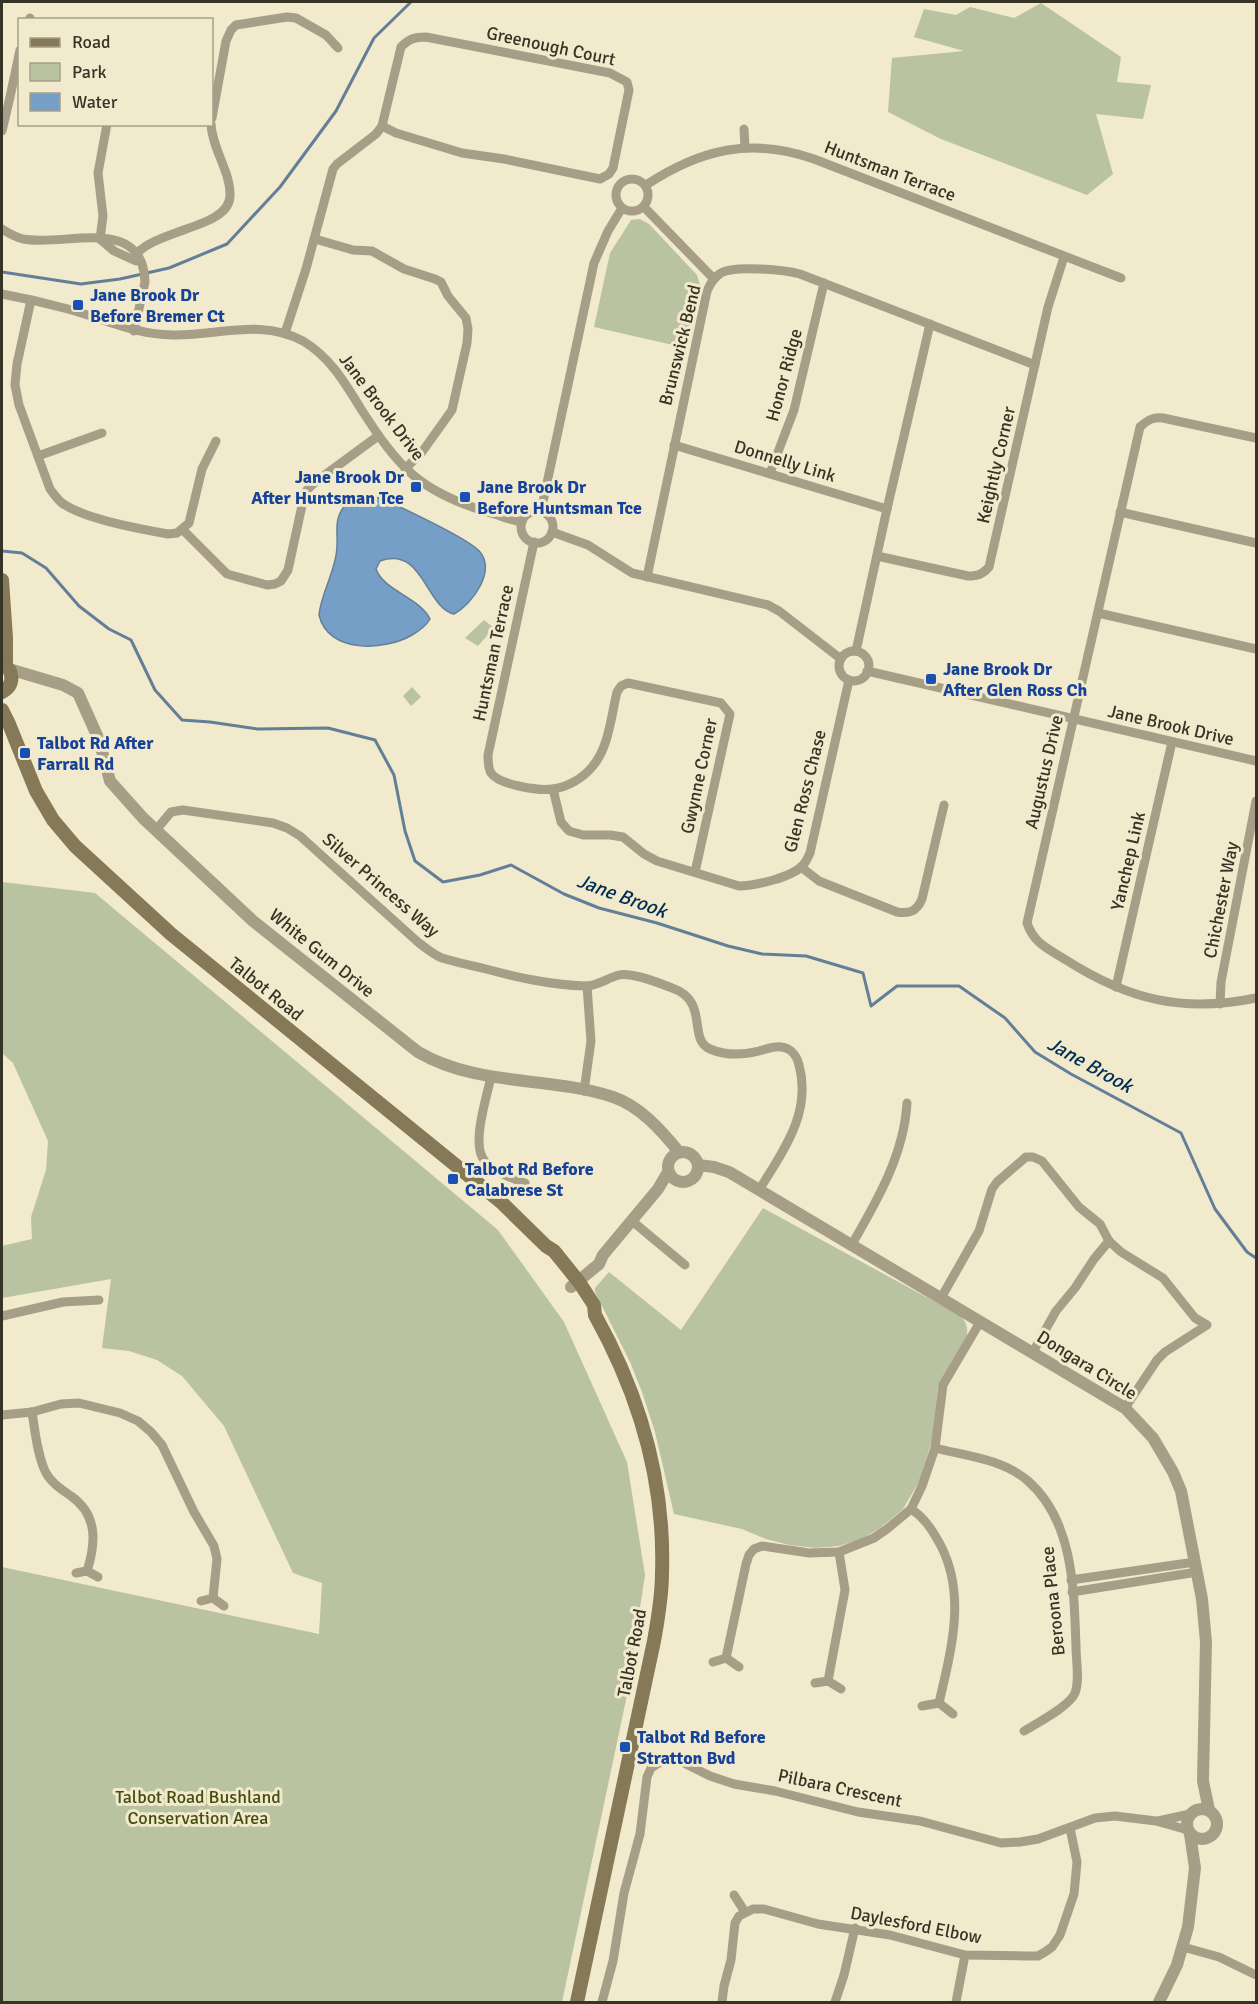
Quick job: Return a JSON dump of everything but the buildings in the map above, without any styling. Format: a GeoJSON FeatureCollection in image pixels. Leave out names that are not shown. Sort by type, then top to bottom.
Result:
{"type":"FeatureCollection","features":[{"type":"Feature","properties":{"kind":"main road"},"geometry":{"type":"LineString","coordinates":[[2,580],[6,666]]}},
{"type":"Feature","properties":{"kind":"main road","name":"Talbot Road"},"geometry":{"type":"LineString","coordinates":[[6,666],[12,678],[5,690],[9,724]]}},
{"type":"Feature","properties":{"kind":"main road","name":"Talbot Road"},"geometry":{"type":"LineString","coordinates":[[2,710],[36,791],[53,820],[75,846],[171,934],[501,1202],[546,1246],[546,1256],[573,1281],[586,1309],[595,1315],[626,1378],[643,1426],[655,1482],[663,1572],[654,1641],[577,2002]]}},
{"type":"Feature","properties":{"kind":"street"},"geometry":{"type":"LineString","coordinates":[[213,112],[226,41],[236,25],[296,18],[326,35],[338,48]]}},
{"type":"Feature","properties":{"kind":"street","name":"Greenough Court"},"geometry":{"type":"LineString","coordinates":[[414,37],[426,37],[610,73],[627,82],[629,90],[613,168],[609,174],[600,179],[504,159],[462,153],[396,133],[381,126],[401,47],[407,40],[414,37]]}},
{"type":"Feature","properties":{"kind":"street"},"geometry":{"type":"LineString","coordinates":[[2,131],[4,109],[18,57]]}},
{"type":"Feature","properties":{"kind":"street"},"geometry":{"type":"LineString","coordinates":[[100,239],[103,216],[98,173],[107,126]]}},
{"type":"Feature","properties":{"kind":"street"},"geometry":{"type":"LineString","coordinates":[[135,255],[160,238],[216,218],[227,208],[230,190],[215,145],[211,126]]}},
{"type":"Feature","properties":{"kind":"street"},"geometry":{"type":"LineString","coordinates":[[285,333],[315,239],[333,169],[376,134],[381,126]]}},
{"type":"Feature","properties":{"kind":"street"},"geometry":{"type":"LineString","coordinates":[[744,129],[745,148]]}},
{"type":"Feature","properties":{"kind":"street","name":"Huntsman Terrace"},"geometry":{"type":"LineString","coordinates":[[646,185],[683,163],[706,154],[745,148],[784,150],[1121,279]]}},
{"type":"Feature","properties":{"kind":"street"},"geometry":{"type":"LineString","coordinates":[[635,179],[646,185],[649,195],[644,207],[635,212],[622,208],[618,204],[617,189],[622,183],[635,179]]}},
{"type":"Feature","properties":{"kind":"street"},"geometry":{"type":"LineString","coordinates":[[644,207],[714,279]]}},
{"type":"Feature","properties":{"kind":"street"},"geometry":{"type":"LineString","coordinates":[[541,511],[594,263],[608,231],[622,208]]}},
{"type":"Feature","properties":{"kind":"street"},"geometry":{"type":"LineString","coordinates":[[2,230],[25,239],[120,240],[142,266],[145,282],[134,331]]}},
{"type":"Feature","properties":{"kind":"street"},"geometry":{"type":"LineString","coordinates":[[315,239],[353,250],[372,251],[404,269],[441,282],[448,296],[466,318],[467,343],[452,410],[422,452],[405,469]]}},
{"type":"Feature","properties":{"kind":"street","name":"Keightly Corner"},"geometry":{"type":"LineString","coordinates":[[877,556],[968,576],[978,576],[984,573],[991,559],[1050,298],[1064,257]]}},
{"type":"Feature","properties":{"kind":"street","name":"Brunswick Bend"},"geometry":{"type":"LineString","coordinates":[[647,577],[707,291],[720,273],[777,270],[800,274],[1035,365]]}},
{"type":"Feature","properties":{"kind":"street","name":"Honor Ridge"},"geometry":{"type":"LineString","coordinates":[[770,473],[794,410],[824,283]]}},
{"type":"Feature","properties":{"kind":"street","name":"Jane Brook Drive"},"geometry":{"type":"LineString","coordinates":[[2,294],[68,309],[134,331],[173,335],[251,328],[285,333],[313,348],[335,368],[378,436],[405,469],[432,490],[447,498],[522,522]]}},
{"type":"Feature","properties":{"kind":"street"},"geometry":{"type":"LineString","coordinates":[[31,300],[17,364],[15,385],[19,405],[50,489],[59,501],[106,520],[146,530],[168,534],[177,533],[183,530],[192,516],[202,469],[216,441]]}},
{"type":"Feature","properties":{"kind":"street"},"geometry":{"type":"LineString","coordinates":[[856,651],[930,324]]}},
{"type":"Feature","properties":{"kind":"street","name":"Augustus Drive"},"geometry":{"type":"LineString","coordinates":[[1257,438],[1154,417],[1148,419],[1140,427],[1028,923],[1031,935],[1040,944],[1094,978],[1137,995],[1167,1001],[1220,1004],[1257,998]]}},
{"type":"Feature","properties":{"kind":"street"},"geometry":{"type":"LineString","coordinates":[[38,456],[102,433]]}},
{"type":"Feature","properties":{"kind":"street"},"geometry":{"type":"LineString","coordinates":[[183,530],[227,574],[267,585],[281,581],[288,570],[307,490],[378,436]]}},
{"type":"Feature","properties":{"kind":"street","name":"Donnelly Link"},"geometry":{"type":"LineString","coordinates":[[674,445],[887,509]]}},
{"type":"Feature","properties":{"kind":"street"},"geometry":{"type":"LineString","coordinates":[[541,511],[550,516],[552,532],[543,541],[534,542],[529,540],[523,532],[522,522],[527,514],[541,511]]}},
{"type":"Feature","properties":{"kind":"street"},"geometry":{"type":"LineString","coordinates":[[1120,512],[1257,543]]}},
{"type":"Feature","properties":{"kind":"street"},"geometry":{"type":"LineString","coordinates":[[552,532],[582,542],[623,568],[647,577],[768,605],[841,659]]}},
{"type":"Feature","properties":{"kind":"street","name":"Huntsman Terrace"},"geometry":{"type":"LineString","coordinates":[[490,772],[488,755],[534,542]]}},
{"type":"Feature","properties":{"kind":"street"},"geometry":{"type":"LineString","coordinates":[[1098,613],[1257,649]]}},
{"type":"Feature","properties":{"kind":"street"},"geometry":{"type":"LineString","coordinates":[[856,651],[866,659],[867,671],[858,680],[849,680],[840,671],[841,659],[847,652],[856,651]]}},
{"type":"Feature","properties":{"kind":"street","name":"White Gum Drive"},"geometry":{"type":"LineString","coordinates":[[6,666],[42,680],[63,685],[78,693],[99,740],[110,781],[156,830],[253,921],[418,1052],[446,1066],[491,1077],[584,1090],[614,1098],[650,1118],[667,1137],[675,1154]]}},
{"type":"Feature","properties":{"kind":"street","name":"Jane Brook Drive"},"geometry":{"type":"LineString","coordinates":[[867,671],[1257,761]]}},
{"type":"Feature","properties":{"kind":"street","name":"White Gum Drive"},"geometry":{"type":"LineString","coordinates":[[5,690],[20,683],[42,680]]}},
{"type":"Feature","properties":{"kind":"street","name":"Glen Ross Chase"},"geometry":{"type":"LineString","coordinates":[[553,789],[561,822],[569,831],[583,835],[623,837],[650,857],[726,882],[746,886],[790,874],[801,867],[810,853],[849,680]]}},
{"type":"Feature","properties":{"kind":"street","name":"Gwynne Corner"},"geometry":{"type":"LineString","coordinates":[[490,772],[505,782],[536,789],[553,789],[572,783],[584,775],[599,757],[617,693],[621,686],[628,683],[721,704],[730,714],[695,872]]}},
{"type":"Feature","properties":{"kind":"street","name":"Yanchep Link"},"geometry":{"type":"LineString","coordinates":[[1116,987],[1172,742]]}},
{"type":"Feature","properties":{"kind":"street","name":"Chichester Way"},"geometry":{"type":"LineString","coordinates":[[1220,1004],[1221,982],[1257,801]]}},
{"type":"Feature","properties":{"kind":"street"},"geometry":{"type":"LineString","coordinates":[[801,867],[819,881],[897,912],[914,911],[922,899],[944,805]]}},
{"type":"Feature","properties":{"kind":"street","name":"Silver Princess Way"},"geometry":{"type":"LineString","coordinates":[[156,830],[171,812],[183,810],[280,825],[300,836],[419,943],[441,957],[534,981],[587,986],[624,974],[683,993],[693,1004],[701,1040],[711,1049],[743,1055],[780,1046],[787,1048],[798,1059],[803,1078],[804,1090],[800,1114],[792,1136],[759,1190]]}},
{"type":"Feature","properties":{"kind":"street"},"geometry":{"type":"LineString","coordinates":[[584,1090],[591,1041],[587,986]]}},
{"type":"Feature","properties":{"kind":"street"},"geometry":{"type":"LineString","coordinates":[[491,1077],[478,1138],[479,1151],[484,1160],[501,1173],[525,1183]]}},
{"type":"Feature","properties":{"kind":"street"},"geometry":{"type":"LineString","coordinates":[[851,1246],[885,1184],[904,1133],[907,1103]]}},
{"type":"Feature","properties":{"kind":"street"},"geometry":{"type":"LineString","coordinates":[[675,1154],[692,1154],[697,1170],[687,1182],[681,1182],[671,1176],[668,1162],[675,1154]]}},
{"type":"Feature","properties":{"kind":"street"},"geometry":{"type":"LineString","coordinates":[[941,1298],[979,1232],[992,1190],[997,1182],[1018,1161],[1026,1157],[1042,1161],[1079,1207],[1100,1224],[1109,1241],[1121,1252],[1163,1278],[1195,1318],[1207,1325],[1165,1352],[1157,1360],[1125,1408]]}},
{"type":"Feature","properties":{"kind":"street","name":"Dongara Circle"},"geometry":{"type":"LineString","coordinates":[[697,1170],[722,1170],[759,1190],[1125,1408],[1153,1438],[1173,1472],[1181,1491],[1202,1599],[1206,1642],[1203,1781],[1209,1810]]}},
{"type":"Feature","properties":{"kind":"street"},"geometry":{"type":"LineString","coordinates":[[573,1281],[603,1255],[671,1176]]}},
{"type":"Feature","properties":{"kind":"street"},"geometry":{"type":"LineString","coordinates":[[632,1221],[685,1265]]}},
{"type":"Feature","properties":{"kind":"street"},"geometry":{"type":"LineString","coordinates":[[1033,1352],[1056,1311],[1109,1241]]}},
{"type":"Feature","properties":{"kind":"street"},"geometry":{"type":"LineString","coordinates":[[2,1316],[63,1302],[99,1300]]}},
{"type":"Feature","properties":{"kind":"street"},"geometry":{"type":"LineString","coordinates":[[726,1658],[746,1564],[754,1549],[771,1546],[809,1553],[839,1552],[880,1533],[911,1509],[926,1477],[935,1448],[943,1385],[980,1322]]}},
{"type":"Feature","properties":{"kind":"street"},"geometry":{"type":"LineString","coordinates":[[2,1415],[79,1403],[120,1413],[138,1421],[151,1432],[162,1445],[194,1512],[214,1546],[217,1566],[213,1598]]}},
{"type":"Feature","properties":{"kind":"street"},"geometry":{"type":"LineString","coordinates":[[32,1412],[45,1472],[52,1482],[79,1501],[91,1519],[94,1544],[87,1571]]}},
{"type":"Feature","properties":{"kind":"street","name":"Beroona Place"},"geometry":{"type":"LineString","coordinates":[[935,1448],[1000,1465],[1016,1472],[1030,1482],[1041,1495],[1059,1525],[1066,1549],[1075,1616],[1076,1691],[1067,1702],[1024,1731]]}},
{"type":"Feature","properties":{"kind":"street"},"geometry":{"type":"LineString","coordinates":[[911,1509],[921,1516],[936,1538],[950,1568],[955,1621],[954,1638],[939,1703]]}},
{"type":"Feature","properties":{"kind":"street"},"geometry":{"type":"LineString","coordinates":[[828,1681],[844,1590],[839,1552]]}},
{"type":"Feature","properties":{"kind":"street"},"geometry":{"type":"LineString","coordinates":[[1071,1580],[1196,1567]]}},
{"type":"Feature","properties":{"kind":"street"},"geometry":{"type":"LineString","coordinates":[[1072,1592],[1196,1567]]}},
{"type":"Feature","properties":{"kind":"street"},"geometry":{"type":"LineString","coordinates":[[76,1573],[87,1571],[98,1577]]}},
{"type":"Feature","properties":{"kind":"street"},"geometry":{"type":"LineString","coordinates":[[201,1601],[213,1598]]}},
{"type":"Feature","properties":{"kind":"street"},"geometry":{"type":"LineString","coordinates":[[213,1598],[224,1606]]}},
{"type":"Feature","properties":{"kind":"street"},"geometry":{"type":"LineString","coordinates":[[713,1662],[726,1658]]}},
{"type":"Feature","properties":{"kind":"street"},"geometry":{"type":"LineString","coordinates":[[726,1658],[739,1667]]}},
{"type":"Feature","properties":{"kind":"street"},"geometry":{"type":"LineString","coordinates":[[815,1683],[828,1681],[841,1689]]}},
{"type":"Feature","properties":{"kind":"street"},"geometry":{"type":"LineString","coordinates":[[922,1706],[939,1703],[953,1714]]}},
{"type":"Feature","properties":{"kind":"street","name":"Pilbara Crescent"},"geometry":{"type":"LineString","coordinates":[[602,2002],[616,1947],[624,1893],[640,1833],[647,1777],[651,1768],[664,1760],[680,1761],[710,1776],[734,1784],[775,1791],[858,1812],[920,1821],[1001,1843],[1038,1839],[1095,1818],[1115,1816],[1156,1821],[1189,1832]]}},
{"type":"Feature","properties":{"kind":"street","name":"Dongara Circle"},"geometry":{"type":"LineString","coordinates":[[1192,1813],[1203,1781]]}},
{"type":"Feature","properties":{"kind":"street"},"geometry":{"type":"LineString","coordinates":[[1159,2002],[1169,1984],[1188,1927],[1195,1868],[1187,1822],[1192,1813],[1199,1809],[1209,1810],[1215,1816],[1217,1822],[1215,1832],[1209,1837],[1201,1839],[1189,1832]]}},
{"type":"Feature","properties":{"kind":"street","name":"Pilbara Crescent"},"geometry":{"type":"LineString","coordinates":[[1156,1821],[1192,1813]]}},
{"type":"Feature","properties":{"kind":"street","name":"Daylesford Elbow"},"geometry":{"type":"LineString","coordinates":[[745,1912],[764,1909],[799,1920],[890,1935],[965,1955],[1038,1956],[1052,1947],[1065,1923],[1074,1894],[1077,1862],[1070,1828]]}},
{"type":"Feature","properties":{"kind":"street"},"geometry":{"type":"LineString","coordinates":[[1195,1868],[1209,1837]]}},
{"type":"Feature","properties":{"kind":"street"},"geometry":{"type":"LineString","coordinates":[[722,2002],[731,1960],[735,1923],[745,1912],[734,1895]]}},
{"type":"Feature","properties":{"kind":"street"},"geometry":{"type":"LineString","coordinates":[[836,2002],[855,1929]]}},
{"type":"Feature","properties":{"kind":"street"},"geometry":{"type":"LineString","coordinates":[[1183,1947],[1219,1957],[1257,1975]]}},
{"type":"Feature","properties":{"kind":"street"},"geometry":{"type":"LineString","coordinates":[[956,2002],[965,1955]]}},
{"type":"Feature","properties":{"kind":"green space"},"geometry":{"type":"Polygon","coordinates":[[[1041,3],[1121,57],[1117,82],[1151,85],[1143,119],[1096,114],[1113,174],[1087,195],[941,139],[888,112],[892,58],[964,51],[914,37],[924,9],[956,15],[970,7],[1014,18],[1041,3]]]}},
{"type":"Feature","properties":{"kind":"green space"},"geometry":{"type":"Polygon","coordinates":[[[640,219],[649,224],[697,275],[700,285],[686,348],[594,327],[610,253],[631,220],[640,219]]]}},
{"type":"Feature","properties":{"kind":"green space"},"geometry":{"type":"Polygon","coordinates":[[[484,620],[494,628],[478,646],[465,638],[484,620]]]}},
{"type":"Feature","properties":{"kind":"green space"},"geometry":{"type":"Polygon","coordinates":[[[412,687],[421,697],[411,706],[403,696],[412,687]]]}},
{"type":"Feature","properties":{"kind":"green space","name":"Talbot Road Bushland Conservation Area"},"geometry":{"type":"Polygon","coordinates":[[[2,882],[95,893],[498,1230],[564,1322],[627,1462],[645,1575],[626,1700],[562,2002],[2,2002],[2,1567],[319,1634],[322,1583],[293,1573],[224,1426],[182,1376],[157,1360],[129,1351],[102,1348],[111,1279],[2,1298],[2,1246],[32,1239],[31,1217],[46,1170],[48,1141],[13,1063],[2,1053],[2,882]]]}},
{"type":"Feature","properties":{"kind":"green space"},"geometry":{"type":"Polygon","coordinates":[[[763,1208],[959,1315],[967,1327],[967,1336],[938,1387],[932,1440],[920,1480],[903,1509],[879,1529],[861,1539],[839,1546],[816,1548],[789,1545],[742,1529],[674,1514],[655,1432],[642,1392],[630,1362],[595,1292],[595,1288],[609,1272],[681,1330],[763,1208]]]}},
{"type":"Feature","properties":{"kind":"water"},"geometry":{"type":"Polygon","coordinates":[[[367,494],[408,511],[461,538],[480,552],[485,569],[480,587],[468,603],[454,614],[437,601],[423,579],[406,562],[394,558],[380,561],[376,569],[380,577],[418,605],[430,619],[422,628],[401,640],[373,646],[359,646],[345,643],[334,637],[324,628],[319,615],[337,551],[339,515],[350,499],[367,494]]]}},
{"type":"Feature","properties":{"kind":"waterway"},"geometry":{"type":"LineString","coordinates":[[2,272],[81,284],[120,279],[169,268],[227,244],[280,187],[336,111],[374,38],[411,2]]}},
{"type":"Feature","properties":{"kind":"waterway","name":"Jane Brook"},"geometry":{"type":"LineString","coordinates":[[2,551],[22,553],[46,568],[79,606],[109,629],[131,640],[155,690],[182,720],[257,729],[328,728],[375,740],[394,775],[405,831],[415,861],[443,882],[480,875],[511,865],[564,894],[599,908],[657,923],[728,946],[762,954],[806,956],[863,973],[871,1006],[897,986],[959,986],[1005,1018],[1035,1052],[1181,1133],[1215,1209],[1247,1252],[1256,1258]]}},
{"type":"Feature","properties":{"kind":"place","name":"Jane Brook Dr Before Bremer Ct"},"geometry":{"type":"Point","coordinates":[78,305]}},
{"type":"Feature","properties":{"kind":"place","name":"Jane Brook Dr After Huntsman Tce"},"geometry":{"type":"Point","coordinates":[416,487]}},
{"type":"Feature","properties":{"kind":"place","name":"Jane Brook Dr Before Huntsman Tce"},"geometry":{"type":"Point","coordinates":[465,497]}},
{"type":"Feature","properties":{"kind":"place","name":"Jane Brook Dr After Glen Ross Ch"},"geometry":{"type":"Point","coordinates":[931,679]}},
{"type":"Feature","properties":{"kind":"place","name":"Talbot Rd After Farrall Rd"},"geometry":{"type":"Point","coordinates":[25,753]}},
{"type":"Feature","properties":{"kind":"place","name":"Talbot Rd Before Calabrese St"},"geometry":{"type":"Point","coordinates":[453,1179]}},
{"type":"Feature","properties":{"kind":"place","name":"Talbot Rd Before Stratton Bvd"},"geometry":{"type":"Point","coordinates":[625,1747]}}]}
